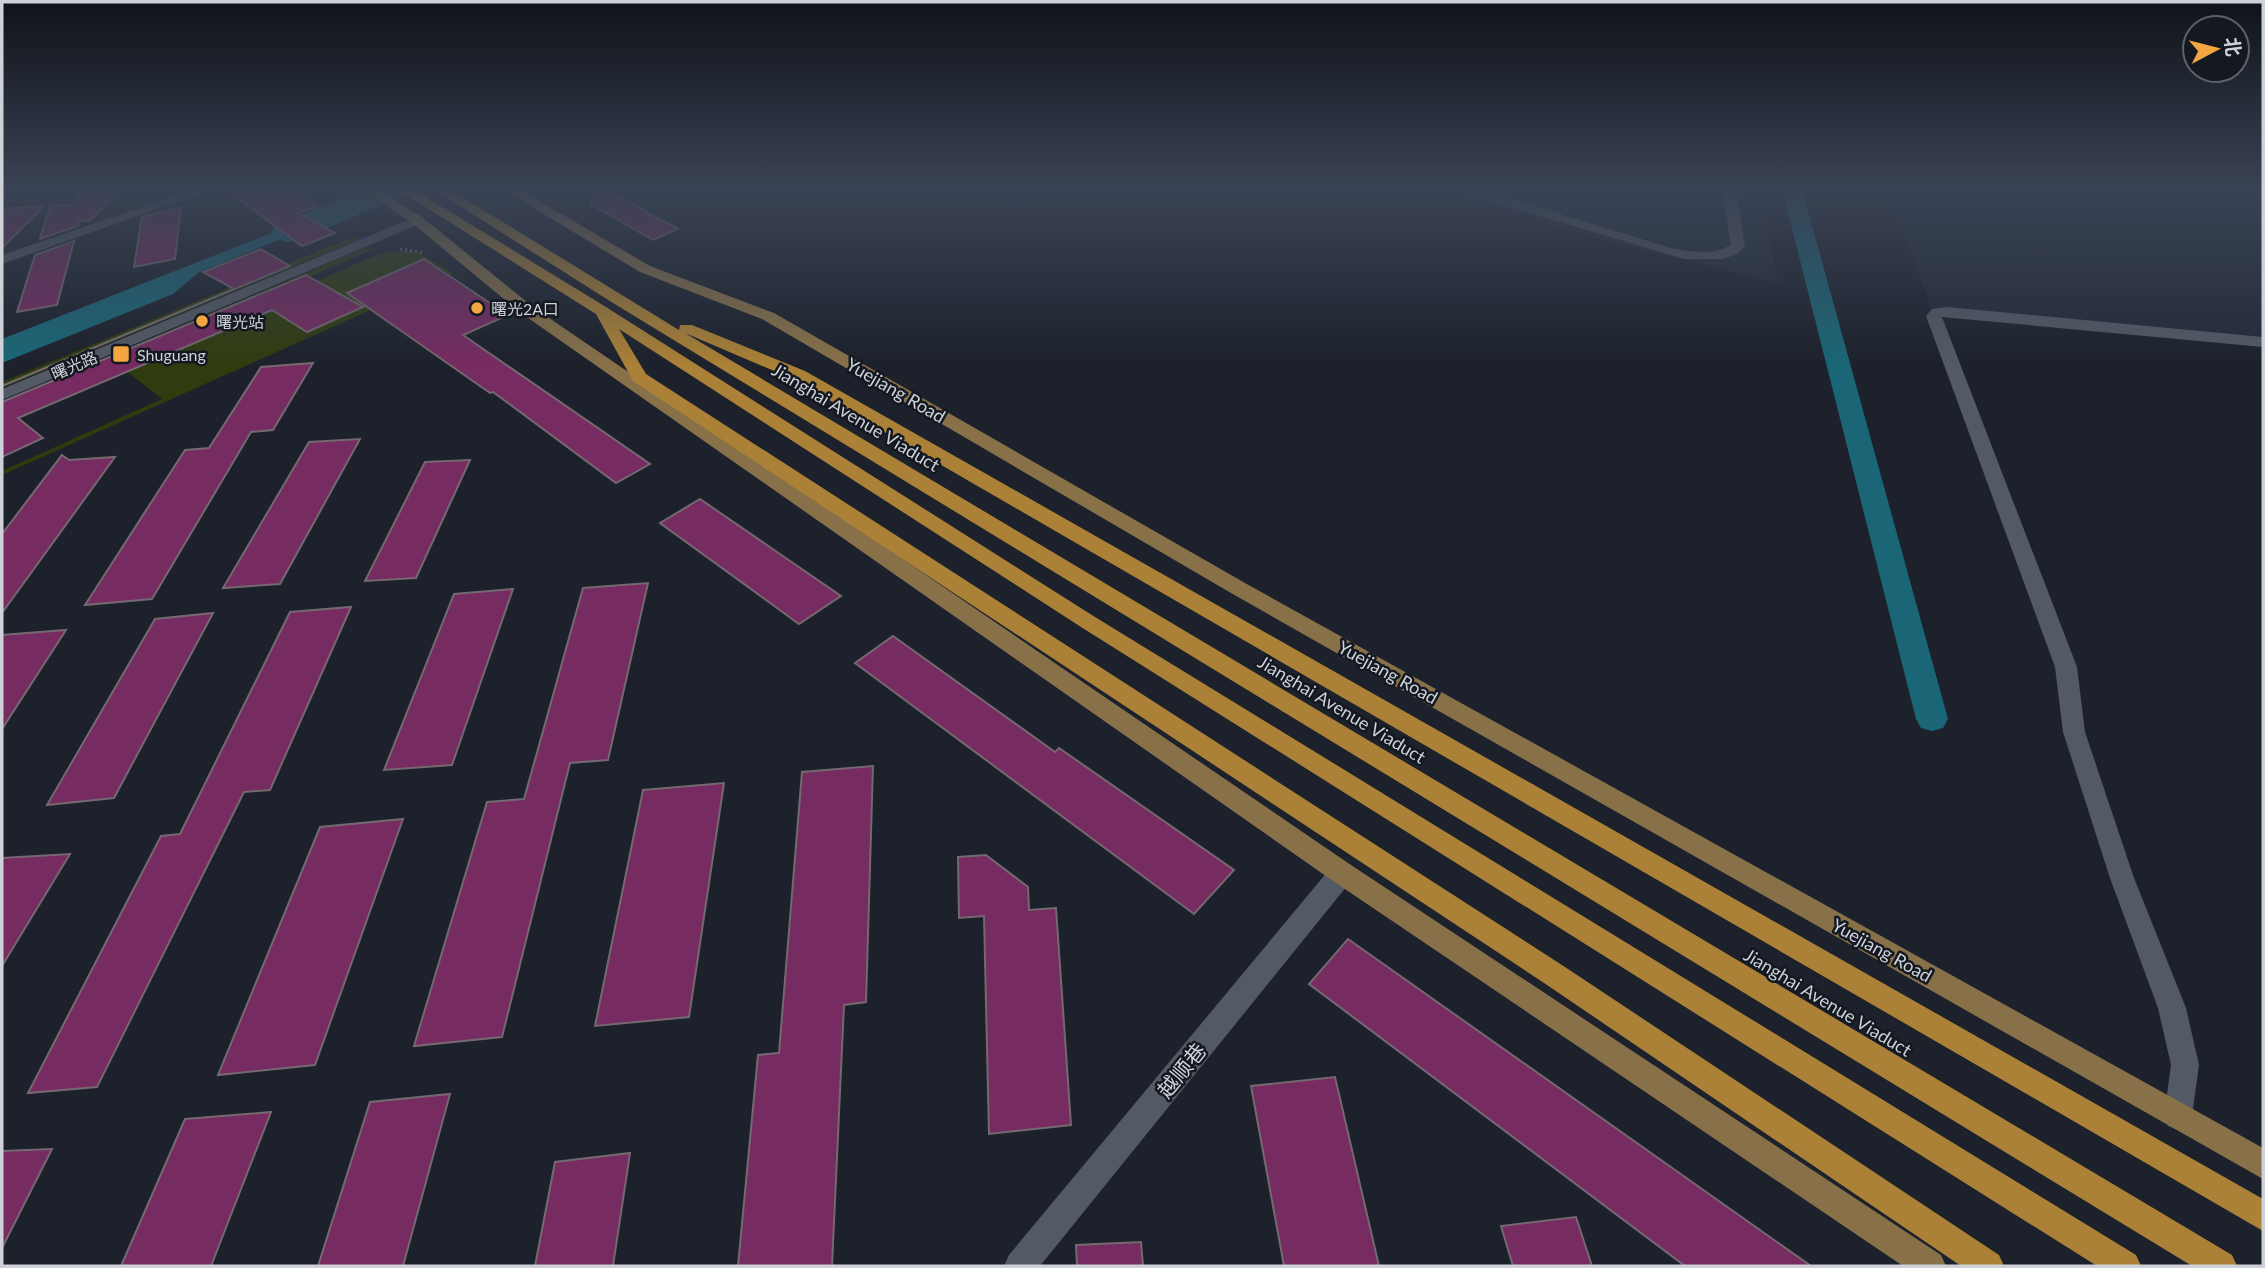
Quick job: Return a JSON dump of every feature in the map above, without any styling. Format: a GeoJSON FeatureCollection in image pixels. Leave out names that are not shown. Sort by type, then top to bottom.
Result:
{"type":"FeatureCollection","features":[{"type":"Feature","properties":{"kind":"highway","name":"Jianghai Avenue Viaduct"},"geometry":{"type":"LineString","coordinates":[[509,248],[609,305],[2221,1266]]}},
{"type":"Feature","properties":{"kind":"highway","name":"Jianghai Avenue Viaduct"},"geometry":{"type":"LineString","coordinates":[[526,248],[1088,622],[2125,1266]]}},
{"type":"Feature","properties":{"kind":"highway"},"geometry":{"type":"LineString","coordinates":[[609,305],[799,375],[2263,1216]]}},
{"type":"Feature","properties":{"kind":"highway"},"geometry":{"type":"LineString","coordinates":[[609,305],[639,377],[1556,976],[1987,1266]]}},
{"type":"Feature","properties":{"kind":"main road"},"geometry":{"type":"LineString","coordinates":[[451,248],[527,310],[1342,873],[1930,1266]]}},
{"type":"Feature","properties":{"kind":"main road","name":"Yuejiang Road"},"geometry":{"type":"LineString","coordinates":[[610,248],[645,269],[768,316],[1238,588],[2263,1164]]}},
{"type":"Feature","properties":{"kind":"street"},"geometry":{"type":"LineString","coordinates":[[2,260],[36,248]]}},
{"type":"Feature","properties":{"kind":"street","name":"曙光路"},"geometry":{"type":"LineString","coordinates":[[2,395],[350,248]]}},
{"type":"Feature","properties":{"kind":"street"},"geometry":{"type":"LineString","coordinates":[[1657,248],[1700,256],[1730,253],[1736,248]]}},
{"type":"Feature","properties":{"kind":"street"},"geometry":{"type":"LineString","coordinates":[[2178,1116],[2185,1065],[2172,1008],[2122,878],[2074,732],[2066,667],[1934,316],[1938,312],[1947,312],[2263,342]]}},
{"type":"Feature","properties":{"kind":"street","name":"越顺巷"},"geometry":{"type":"LineString","coordinates":[[1020,1266],[1342,873]]}},
{"type":"Feature","properties":{"kind":"shaded area"},"geometry":{"type":"Polygon","coordinates":[[[1635,248],[1771,248],[1778,283],[1635,248]]]}},
{"type":"Feature","properties":{"kind":"shaded area"},"geometry":{"type":"Polygon","coordinates":[[[1909,248],[2263,248],[2263,337],[1931,308],[1909,248]]]}},
{"type":"Feature","properties":{"kind":"green space"},"geometry":{"type":"Polygon","coordinates":[[[325,248],[337,248],[2,388],[2,382],[325,248]]]}},
{"type":"Feature","properties":{"kind":"green space"},"geometry":{"type":"Polygon","coordinates":[[[364,248],[372,250],[2,408],[2,402],[364,248]]]}},
{"type":"Feature","properties":{"kind":"green space"},"geometry":{"type":"Polygon","coordinates":[[[405,251],[421,254],[453,273],[2,475],[2,471],[162,399],[120,366],[382,253],[405,251]]]}},
{"type":"Feature","properties":{"kind":"water"},"geometry":{"type":"Polygon","coordinates":[[[233,248],[258,248],[199,272],[173,294],[2,363],[2,339],[233,248]]]}},
{"type":"Feature","properties":{"kind":"building"},"geometry":{"type":"Polygon","coordinates":[[[54,248],[72,248],[57,305],[17,312],[35,255],[54,248]]]}},
{"type":"Feature","properties":{"kind":"building"},"geometry":{"type":"Polygon","coordinates":[[[137,248],[176,248],[175,259],[134,267],[137,248]]]}},
{"type":"Feature","properties":{"kind":"building"},"geometry":{"type":"Polygon","coordinates":[[[261,249],[290,266],[2,386],[234,289],[203,272],[261,249]]]}},
{"type":"Feature","properties":{"kind":"building"},"geometry":{"type":"Polygon","coordinates":[[[424,259],[508,315],[463,335],[650,464],[616,483],[493,392],[490,393],[347,293],[424,259]]]}},
{"type":"Feature","properties":{"kind":"building"},"geometry":{"type":"Polygon","coordinates":[[[306,275],[363,307],[307,332],[272,310],[18,418],[43,438],[2,457],[2,402],[306,275]]]}},
{"type":"Feature","properties":{"kind":"building"},"geometry":{"type":"Polygon","coordinates":[[[313,363],[273,430],[251,432],[152,599],[85,605],[185,450],[209,448],[261,367],[313,363]]]}},
{"type":"Feature","properties":{"kind":"building"},"geometry":{"type":"Polygon","coordinates":[[[360,439],[280,584],[223,588],[309,442],[360,439]]]}},
{"type":"Feature","properties":{"kind":"building"},"geometry":{"type":"Polygon","coordinates":[[[62,455],[69,460],[115,457],[2,613],[2,534],[62,455]]]}},
{"type":"Feature","properties":{"kind":"building"},"geometry":{"type":"Polygon","coordinates":[[[470,460],[416,578],[365,581],[425,462],[470,460]]]}},
{"type":"Feature","properties":{"kind":"building"},"geometry":{"type":"Polygon","coordinates":[[[700,499],[841,596],[799,624],[660,523],[700,499]]]}},
{"type":"Feature","properties":{"kind":"building"},"geometry":{"type":"Polygon","coordinates":[[[648,583],[608,760],[570,763],[502,1037],[414,1046],[487,802],[524,799],[583,588],[648,583]]]}},
{"type":"Feature","properties":{"kind":"building"},"geometry":{"type":"Polygon","coordinates":[[[513,589],[452,765],[384,770],[454,594],[513,589]]]}},
{"type":"Feature","properties":{"kind":"building"},"geometry":{"type":"Polygon","coordinates":[[[351,607],[270,790],[244,792],[97,1087],[28,1093],[161,836],[180,834],[290,612],[351,607]]]}},
{"type":"Feature","properties":{"kind":"building"},"geometry":{"type":"Polygon","coordinates":[[[213,613],[114,798],[47,805],[155,619],[213,613]]]}},
{"type":"Feature","properties":{"kind":"building"},"geometry":{"type":"Polygon","coordinates":[[[66,630],[2,729],[2,635],[66,630]]]}},
{"type":"Feature","properties":{"kind":"building"},"geometry":{"type":"Polygon","coordinates":[[[893,636],[1055,752],[1059,748],[1234,870],[1194,914],[855,663],[893,636]]]}},
{"type":"Feature","properties":{"kind":"building"},"geometry":{"type":"Polygon","coordinates":[[[873,766],[866,1002],[844,1005],[832,1266],[738,1266],[758,1055],[779,1053],[802,772],[873,766]]]}},
{"type":"Feature","properties":{"kind":"building"},"geometry":{"type":"Polygon","coordinates":[[[724,783],[689,1017],[595,1026],[643,790],[724,783]]]}},
{"type":"Feature","properties":{"kind":"building"},"geometry":{"type":"Polygon","coordinates":[[[403,819],[315,1065],[218,1075],[320,827],[403,819]]]}},
{"type":"Feature","properties":{"kind":"building"},"geometry":{"type":"Polygon","coordinates":[[[70,854],[2,966],[2,858],[70,854]]]}},
{"type":"Feature","properties":{"kind":"building"},"geometry":{"type":"Polygon","coordinates":[[[986,855],[1028,887],[1029,910],[1056,908],[1071,1125],[989,1134],[984,916],[959,918],[958,857],[986,855]]]}},
{"type":"Feature","properties":{"kind":"building"},"geometry":{"type":"Polygon","coordinates":[[[1348,939],[1811,1266],[1685,1266],[1309,984],[1348,939]]]}},
{"type":"Feature","properties":{"kind":"building"},"geometry":{"type":"Polygon","coordinates":[[[1335,1077],[1379,1266],[1284,1266],[1251,1086],[1335,1077]]]}},
{"type":"Feature","properties":{"kind":"building"},"geometry":{"type":"Polygon","coordinates":[[[450,1094],[403,1266],[318,1266],[370,1102],[450,1094]]]}},
{"type":"Feature","properties":{"kind":"building"},"geometry":{"type":"Polygon","coordinates":[[[271,1112],[211,1266],[121,1266],[185,1119],[271,1112]]]}},
{"type":"Feature","properties":{"kind":"building"},"geometry":{"type":"Polygon","coordinates":[[[52,1149],[2,1248],[2,1151],[52,1149]]]}},
{"type":"Feature","properties":{"kind":"building"},"geometry":{"type":"Polygon","coordinates":[[[630,1153],[613,1266],[535,1266],[555,1162],[630,1153]]]}},
{"type":"Feature","properties":{"kind":"building"},"geometry":{"type":"Polygon","coordinates":[[[1576,1217],[1592,1266],[1513,1266],[1501,1226],[1576,1217]]]}},
{"type":"Feature","properties":{"kind":"building"},"geometry":{"type":"Polygon","coordinates":[[[1141,1242],[1143,1266],[1077,1266],[1076,1245],[1141,1242]]]}},
{"type":"Feature","properties":{"kind":"waterway"},"geometry":{"type":"LineString","coordinates":[[1808,248],[1932,719]]}},
{"type":"Feature","properties":{"kind":"place","name":"曙光2A口"},"geometry":{"type":"Point","coordinates":[477,308]}},
{"type":"Feature","properties":{"kind":"place","name":"曙光站"},"geometry":{"type":"Point","coordinates":[202,321]}},
{"type":"Feature","properties":{"kind":"place","name":"Shuguang"},"geometry":{"type":"Point","coordinates":[121,354]}}]}
